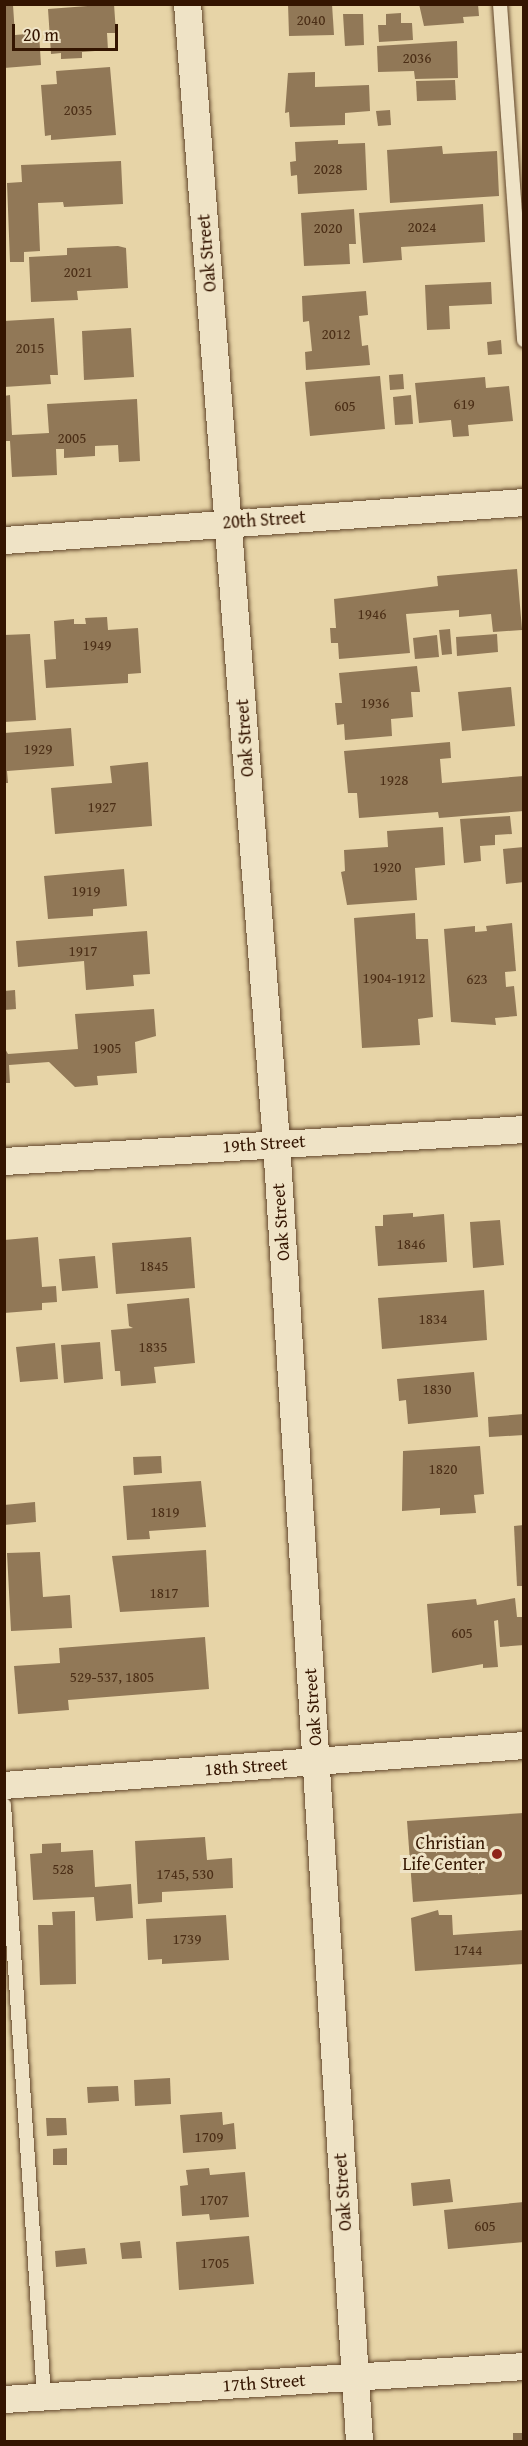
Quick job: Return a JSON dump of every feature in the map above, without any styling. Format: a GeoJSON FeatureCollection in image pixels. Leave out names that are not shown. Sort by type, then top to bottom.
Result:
{"type":"FeatureCollection","features":[{"type":"Feature","properties":{"kind":"street","name":"Oak Street"},"geometry":{"type":"LineString","coordinates":[[187,4],[276,1143],[359,2442]]}},
{"type":"Feature","properties":{"kind":"street","name":"20th Street"},"geometry":{"type":"LineString","coordinates":[[4,540],[524,502]]}},
{"type":"Feature","properties":{"kind":"street","name":"19th Street"},"geometry":{"type":"LineString","coordinates":[[4,1161],[524,1129]]}},
{"type":"Feature","properties":{"kind":"street","name":"18th Street"},"geometry":{"type":"LineString","coordinates":[[4,1785],[524,1745]]}},
{"type":"Feature","properties":{"kind":"street","name":"17th Street"},"geometry":{"type":"LineString","coordinates":[[4,2399],[524,2366]]}},
{"type":"Feature","properties":{"kind":"lane"},"geometry":{"type":"LineString","coordinates":[[500,4],[524,340]]}},
{"type":"Feature","properties":{"kind":"lane"},"geometry":{"type":"LineString","coordinates":[[4,1805],[44,2397]]}},
{"type":"Feature","properties":{"kind":"building"},"geometry":{"type":"Polygon","coordinates":[[[114,4],[116,33],[107,33],[108,50],[82,52],[82,58],[61,59],[61,53],[51,54],[48,9],[114,4]]]}},
{"type":"Feature","properties":{"kind":"building"},"geometry":{"type":"Polygon","coordinates":[[[288,4],[332,4],[334,35],[289,36],[288,4]]]}},
{"type":"Feature","properties":{"kind":"building"},"geometry":{"type":"Polygon","coordinates":[[[419,4],[478,4],[479,16],[463,17],[464,23],[424,26],[419,4]]]}},
{"type":"Feature","properties":{"kind":"building"},"geometry":{"type":"Polygon","coordinates":[[[4,5],[13,5],[15,35],[39,33],[41,65],[4,68],[4,5]]]}},
{"type":"Feature","properties":{"kind":"building"},"geometry":{"type":"Polygon","coordinates":[[[401,13],[401,23],[412,23],[413,40],[379,42],[378,25],[386,25],[386,14],[401,13]]]}},
{"type":"Feature","properties":{"kind":"building"},"geometry":{"type":"Polygon","coordinates":[[[343,14],[363,14],[364,45],[345,46],[343,14]]]}},
{"type":"Feature","properties":{"kind":"building"},"geometry":{"type":"Polygon","coordinates":[[[457,41],[458,78],[415,79],[414,71],[378,72],[377,46],[457,41]]]}},
{"type":"Feature","properties":{"kind":"building"},"geometry":{"type":"Polygon","coordinates":[[[110,67],[116,135],[51,140],[51,135],[45,136],[41,85],[57,84],[56,71],[110,67]]]}},
{"type":"Feature","properties":{"kind":"building"},"geometry":{"type":"Polygon","coordinates":[[[315,72],[315,87],[369,85],[370,111],[345,113],[345,125],[290,127],[289,112],[285,113],[288,73],[315,72]]]}},
{"type":"Feature","properties":{"kind":"building"},"geometry":{"type":"Polygon","coordinates":[[[455,80],[456,100],[417,101],[416,81],[455,80]]]}},
{"type":"Feature","properties":{"kind":"building"},"geometry":{"type":"Polygon","coordinates":[[[390,110],[391,125],[378,126],[376,111],[390,110]]]}},
{"type":"Feature","properties":{"kind":"building"},"geometry":{"type":"Polygon","coordinates":[[[338,140],[338,144],[365,143],[367,190],[298,194],[297,175],[291,176],[290,162],[296,161],[295,142],[338,140]]]}},
{"type":"Feature","properties":{"kind":"building"},"geometry":{"type":"Polygon","coordinates":[[[442,146],[443,154],[497,151],[499,196],[390,203],[387,150],[442,146]]]}},
{"type":"Feature","properties":{"kind":"building"},"geometry":{"type":"Polygon","coordinates":[[[121,161],[123,204],[64,207],[63,202],[38,203],[40,251],[24,252],[24,262],[10,262],[7,183],[22,182],[21,165],[121,161]]]}},
{"type":"Feature","properties":{"kind":"building"},"geometry":{"type":"Polygon","coordinates":[[[483,204],[485,242],[401,247],[402,260],[363,263],[359,213],[483,204]]]}},
{"type":"Feature","properties":{"kind":"building"},"geometry":{"type":"Polygon","coordinates":[[[354,209],[356,244],[349,244],[350,264],[304,266],[301,213],[354,209]]]}},
{"type":"Feature","properties":{"kind":"building"},"geometry":{"type":"Polygon","coordinates":[[[118,246],[126,248],[128,288],[77,291],[78,300],[31,302],[29,257],[67,255],[67,248],[118,246]]]}},
{"type":"Feature","properties":{"kind":"building"},"geometry":{"type":"Polygon","coordinates":[[[491,282],[492,304],[449,306],[450,329],[427,330],[425,285],[491,282]]]}},
{"type":"Feature","properties":{"kind":"building"},"geometry":{"type":"Polygon","coordinates":[[[366,291],[368,315],[359,316],[362,346],[368,345],[370,365],[306,370],[305,352],[312,351],[309,321],[303,322],[302,296],[366,291]]]}},
{"type":"Feature","properties":{"kind":"building"},"geometry":{"type":"Polygon","coordinates":[[[54,318],[58,375],[50,375],[51,384],[4,387],[4,321],[54,318]]]}},
{"type":"Feature","properties":{"kind":"building"},"geometry":{"type":"Polygon","coordinates":[[[131,328],[134,377],[84,380],[82,331],[131,328]]]}},
{"type":"Feature","properties":{"kind":"building"},"geometry":{"type":"Polygon","coordinates":[[[501,340],[502,354],[488,355],[487,342],[501,340]]]}},
{"type":"Feature","properties":{"kind":"building"},"geometry":{"type":"Polygon","coordinates":[[[403,374],[404,389],[390,390],[389,375],[403,374]]]}},
{"type":"Feature","properties":{"kind":"building"},"geometry":{"type":"Polygon","coordinates":[[[380,376],[385,429],[310,436],[305,382],[380,376]]]}},
{"type":"Feature","properties":{"kind":"building"},"geometry":{"type":"Polygon","coordinates":[[[485,377],[486,388],[509,386],[513,421],[468,425],[469,436],[453,437],[451,420],[419,423],[415,383],[485,377]]]}},
{"type":"Feature","properties":{"kind":"building"},"geometry":{"type":"Polygon","coordinates":[[[10,395],[12,435],[49,433],[47,404],[137,399],[140,461],[119,462],[118,445],[95,446],[95,456],[64,458],[64,449],[56,449],[57,475],[12,477],[10,441],[4,441],[4,396],[10,395]]]}},
{"type":"Feature","properties":{"kind":"building"},"geometry":{"type":"Polygon","coordinates":[[[411,395],[413,424],[395,425],[393,397],[411,395]]]}},
{"type":"Feature","properties":{"kind":"building"},"geometry":{"type":"Polygon","coordinates":[[[517,569],[522,630],[493,632],[491,614],[459,617],[459,610],[406,614],[410,653],[339,659],[338,643],[331,643],[330,628],[336,628],[334,599],[438,586],[437,576],[517,569]]]}},
{"type":"Feature","properties":{"kind":"building"},"geometry":{"type":"Polygon","coordinates":[[[107,617],[108,630],[138,628],[141,673],[128,674],[128,683],[46,688],[44,660],[56,659],[54,621],[74,619],[74,624],[86,624],[85,618],[107,617]]]}},
{"type":"Feature","properties":{"kind":"building"},"geometry":{"type":"Polygon","coordinates":[[[450,629],[452,654],[442,655],[439,630],[450,629]]]}},
{"type":"Feature","properties":{"kind":"building"},"geometry":{"type":"Polygon","coordinates":[[[30,634],[36,720],[4,722],[4,635],[30,634]]]}},
{"type":"Feature","properties":{"kind":"building"},"geometry":{"type":"Polygon","coordinates":[[[497,634],[498,652],[457,656],[456,637],[497,634]]]}},
{"type":"Feature","properties":{"kind":"building"},"geometry":{"type":"Polygon","coordinates":[[[437,635],[439,657],[415,659],[413,638],[437,635]]]}},
{"type":"Feature","properties":{"kind":"building"},"geometry":{"type":"Polygon","coordinates":[[[417,666],[420,692],[411,692],[413,717],[391,719],[392,736],[345,740],[344,724],[337,725],[335,703],[342,703],[339,673],[417,666]]]}},
{"type":"Feature","properties":{"kind":"building"},"geometry":{"type":"Polygon","coordinates":[[[511,687],[515,726],[462,731],[458,692],[511,687]]]}},
{"type":"Feature","properties":{"kind":"building"},"geometry":{"type":"Polygon","coordinates":[[[71,728],[74,766],[7,771],[8,783],[4,783],[4,733],[71,728]]]}},
{"type":"Feature","properties":{"kind":"building"},"geometry":{"type":"Polygon","coordinates":[[[450,742],[451,758],[440,759],[442,783],[524,776],[524,811],[439,818],[438,812],[359,818],[357,793],[348,793],[344,751],[450,742]]]}},
{"type":"Feature","properties":{"kind":"building"},"geometry":{"type":"Polygon","coordinates":[[[148,762],[152,826],[55,834],[51,788],[112,783],[110,766],[148,762]]]}},
{"type":"Feature","properties":{"kind":"building"},"geometry":{"type":"Polygon","coordinates":[[[510,816],[512,834],[495,835],[495,845],[480,846],[481,861],[464,863],[460,819],[510,816]]]}},
{"type":"Feature","properties":{"kind":"building"},"geometry":{"type":"Polygon","coordinates":[[[443,827],[445,865],[415,868],[417,900],[347,905],[341,872],[345,871],[344,850],[388,847],[387,831],[443,827]]]}},
{"type":"Feature","properties":{"kind":"building"},"geometry":{"type":"Polygon","coordinates":[[[524,847],[524,882],[506,884],[503,849],[524,847]]]}},
{"type":"Feature","properties":{"kind":"building"},"geometry":{"type":"Polygon","coordinates":[[[124,869],[127,906],[93,909],[93,916],[48,919],[44,876],[124,869]]]}},
{"type":"Feature","properties":{"kind":"building"},"geometry":{"type":"Polygon","coordinates":[[[415,913],[416,939],[428,939],[433,1017],[418,1019],[420,1045],[362,1048],[354,918],[415,913]]]}},
{"type":"Feature","properties":{"kind":"building"},"geometry":{"type":"Polygon","coordinates":[[[512,923],[516,971],[505,972],[506,987],[514,986],[517,1016],[495,1018],[496,1025],[451,1022],[444,929],[475,926],[475,932],[487,931],[486,926],[512,923]]]}},
{"type":"Feature","properties":{"kind":"building"},"geometry":{"type":"Polygon","coordinates":[[[147,931],[150,974],[133,975],[134,986],[86,990],[84,961],[18,967],[16,941],[147,931]]]}},
{"type":"Feature","properties":{"kind":"building"},"geometry":{"type":"Polygon","coordinates":[[[15,990],[16,1009],[4,1010],[4,991],[15,990]]]}},
{"type":"Feature","properties":{"kind":"building"},"geometry":{"type":"Polygon","coordinates":[[[154,1009],[156,1036],[135,1042],[137,1073],[97,1076],[98,1085],[75,1087],[49,1062],[9,1065],[10,1083],[4,1083],[4,1047],[8,1054],[78,1049],[75,1014],[154,1009]]]}},
{"type":"Feature","properties":{"kind":"building"},"geometry":{"type":"Polygon","coordinates":[[[413,1213],[413,1217],[444,1214],[447,1262],[378,1266],[375,1226],[383,1226],[383,1215],[413,1213]]]}},
{"type":"Feature","properties":{"kind":"building"},"geometry":{"type":"Polygon","coordinates":[[[500,1220],[504,1265],[473,1268],[470,1222],[500,1220]]]}},
{"type":"Feature","properties":{"kind":"building"},"geometry":{"type":"Polygon","coordinates":[[[38,1237],[42,1287],[56,1286],[57,1302],[42,1303],[42,1310],[4,1313],[4,1240],[38,1237]]]}},
{"type":"Feature","properties":{"kind":"building"},"geometry":{"type":"Polygon","coordinates":[[[191,1237],[195,1288],[116,1294],[112,1243],[191,1237]]]}},
{"type":"Feature","properties":{"kind":"building"},"geometry":{"type":"Polygon","coordinates":[[[95,1256],[98,1288],[62,1291],[59,1259],[95,1256]]]}},
{"type":"Feature","properties":{"kind":"building"},"geometry":{"type":"Polygon","coordinates":[[[484,1290],[487,1340],[382,1349],[378,1298],[484,1290]]]}},
{"type":"Feature","properties":{"kind":"building"},"geometry":{"type":"Polygon","coordinates":[[[189,1298],[195,1363],[154,1367],[156,1383],[121,1386],[120,1371],[115,1371],[111,1330],[133,1328],[129,1326],[127,1304],[189,1298]]]}},
{"type":"Feature","properties":{"kind":"building"},"geometry":{"type":"Polygon","coordinates":[[[100,1342],[103,1379],[64,1383],[61,1345],[100,1342]]]}},
{"type":"Feature","properties":{"kind":"building"},"geometry":{"type":"Polygon","coordinates":[[[55,1343],[58,1379],[20,1382],[16,1347],[55,1343]]]}},
{"type":"Feature","properties":{"kind":"building"},"geometry":{"type":"Polygon","coordinates":[[[474,1372],[478,1417],[408,1424],[406,1400],[399,1401],[397,1379],[474,1372]]]}},
{"type":"Feature","properties":{"kind":"building"},"geometry":{"type":"Polygon","coordinates":[[[524,1414],[524,1435],[489,1437],[488,1417],[524,1414]]]}},
{"type":"Feature","properties":{"kind":"building"},"geometry":{"type":"Polygon","coordinates":[[[480,1446],[484,1494],[474,1495],[476,1513],[440,1515],[440,1508],[402,1511],[403,1451],[480,1446]]]}},
{"type":"Feature","properties":{"kind":"building"},"geometry":{"type":"Polygon","coordinates":[[[161,1456],[162,1473],[134,1475],[133,1457],[161,1456]]]}},
{"type":"Feature","properties":{"kind":"building"},"geometry":{"type":"Polygon","coordinates":[[[201,1481],[206,1527],[149,1531],[150,1539],[127,1540],[123,1486],[201,1481]]]}},
{"type":"Feature","properties":{"kind":"building"},"geometry":{"type":"Polygon","coordinates":[[[35,1502],[36,1522],[4,1525],[4,1505],[35,1502]]]}},
{"type":"Feature","properties":{"kind":"building"},"geometry":{"type":"Polygon","coordinates":[[[524,1525],[524,1586],[517,1586],[514,1526],[524,1525]]]}},
{"type":"Feature","properties":{"kind":"building"},"geometry":{"type":"Polygon","coordinates":[[[206,1550],[209,1607],[120,1612],[112,1556],[206,1550]]]}},
{"type":"Feature","properties":{"kind":"building"},"geometry":{"type":"Polygon","coordinates":[[[40,1552],[43,1597],[70,1595],[72,1628],[11,1631],[7,1553],[40,1552]]]}},
{"type":"Feature","properties":{"kind":"building"},"geometry":{"type":"Polygon","coordinates":[[[515,1598],[517,1617],[524,1617],[524,1645],[500,1647],[498,1620],[494,1621],[498,1667],[483,1668],[483,1664],[432,1673],[427,1604],[476,1599],[477,1605],[515,1598]]]}},
{"type":"Feature","properties":{"kind":"building"},"geometry":{"type":"Polygon","coordinates":[[[205,1637],[209,1689],[68,1700],[69,1710],[18,1714],[14,1666],[60,1663],[59,1648],[205,1637]]]}},
{"type":"Feature","properties":{"kind":"building"},"geometry":{"type":"Polygon","coordinates":[[[524,1813],[524,1894],[413,1902],[407,1821],[524,1813]]]}},
{"type":"Feature","properties":{"kind":"building"},"geometry":{"type":"Polygon","coordinates":[[[205,1837],[207,1860],[232,1858],[233,1888],[162,1892],[162,1902],[138,1904],[135,1841],[205,1837]]]}},
{"type":"Feature","properties":{"kind":"building"},"geometry":{"type":"Polygon","coordinates":[[[61,1843],[61,1852],[93,1850],[95,1887],[131,1884],[133,1918],[96,1921],[94,1897],[33,1900],[30,1854],[42,1853],[42,1844],[61,1843]]]}},
{"type":"Feature","properties":{"kind":"building"},"geometry":{"type":"Polygon","coordinates":[[[438,1910],[439,1915],[452,1915],[453,1935],[524,1930],[524,1964],[415,1971],[411,1918],[438,1910]]]}},
{"type":"Feature","properties":{"kind":"building"},"geometry":{"type":"Polygon","coordinates":[[[75,1911],[76,1984],[40,1985],[38,1925],[53,1925],[52,1912],[75,1911]]]}},
{"type":"Feature","properties":{"kind":"building"},"geometry":{"type":"Polygon","coordinates":[[[226,1915],[229,1960],[162,1964],[162,1959],[148,1960],[146,1919],[226,1915]]]}},
{"type":"Feature","properties":{"kind":"building"},"geometry":{"type":"Polygon","coordinates":[[[170,2078],[171,2104],[135,2106],[134,2080],[170,2078]]]}},
{"type":"Feature","properties":{"kind":"building"},"geometry":{"type":"Polygon","coordinates":[[[118,2086],[119,2101],[88,2103],[87,2087],[118,2086]]]}},
{"type":"Feature","properties":{"kind":"building"},"geometry":{"type":"Polygon","coordinates":[[[222,2112],[223,2125],[234,2123],[236,2149],[183,2153],[180,2115],[222,2112]]]}},
{"type":"Feature","properties":{"kind":"building"},"geometry":{"type":"Polygon","coordinates":[[[46,2118],[66,2118],[67,2135],[47,2136],[46,2118]]]}},
{"type":"Feature","properties":{"kind":"building"},"geometry":{"type":"Polygon","coordinates":[[[67,2148],[67,2165],[53,2165],[53,2149],[67,2148]]]}},
{"type":"Feature","properties":{"kind":"building"},"geometry":{"type":"Polygon","coordinates":[[[209,2168],[210,2175],[245,2172],[249,2217],[210,2220],[209,2214],[182,2216],[180,2186],[188,2185],[186,2170],[209,2168]]]}},
{"type":"Feature","properties":{"kind":"building"},"geometry":{"type":"Polygon","coordinates":[[[450,2179],[453,2202],[413,2206],[411,2183],[450,2179]]]}},
{"type":"Feature","properties":{"kind":"building"},"geometry":{"type":"Polygon","coordinates":[[[524,2202],[524,2242],[448,2249],[444,2210],[524,2202]]]}},
{"type":"Feature","properties":{"kind":"building"},"geometry":{"type":"Polygon","coordinates":[[[249,2236],[254,2284],[179,2290],[176,2242],[249,2236]]]}},
{"type":"Feature","properties":{"kind":"building"},"geometry":{"type":"Polygon","coordinates":[[[140,2241],[142,2258],[122,2259],[120,2243],[140,2241]]]}},
{"type":"Feature","properties":{"kind":"building"},"geometry":{"type":"Polygon","coordinates":[[[85,2248],[87,2264],[56,2267],[55,2251],[85,2248]]]}},
{"type":"Feature","properties":{"kind":"building"},"geometry":{"type":"Polygon","coordinates":[[[513,2433],[524,2433],[524,2442],[513,2442],[513,2433]]]}},
{"type":"Feature","properties":{"kind":"place","name":"Christian Life Center"},"geometry":{"type":"Point","coordinates":[497,1854]}}]}
